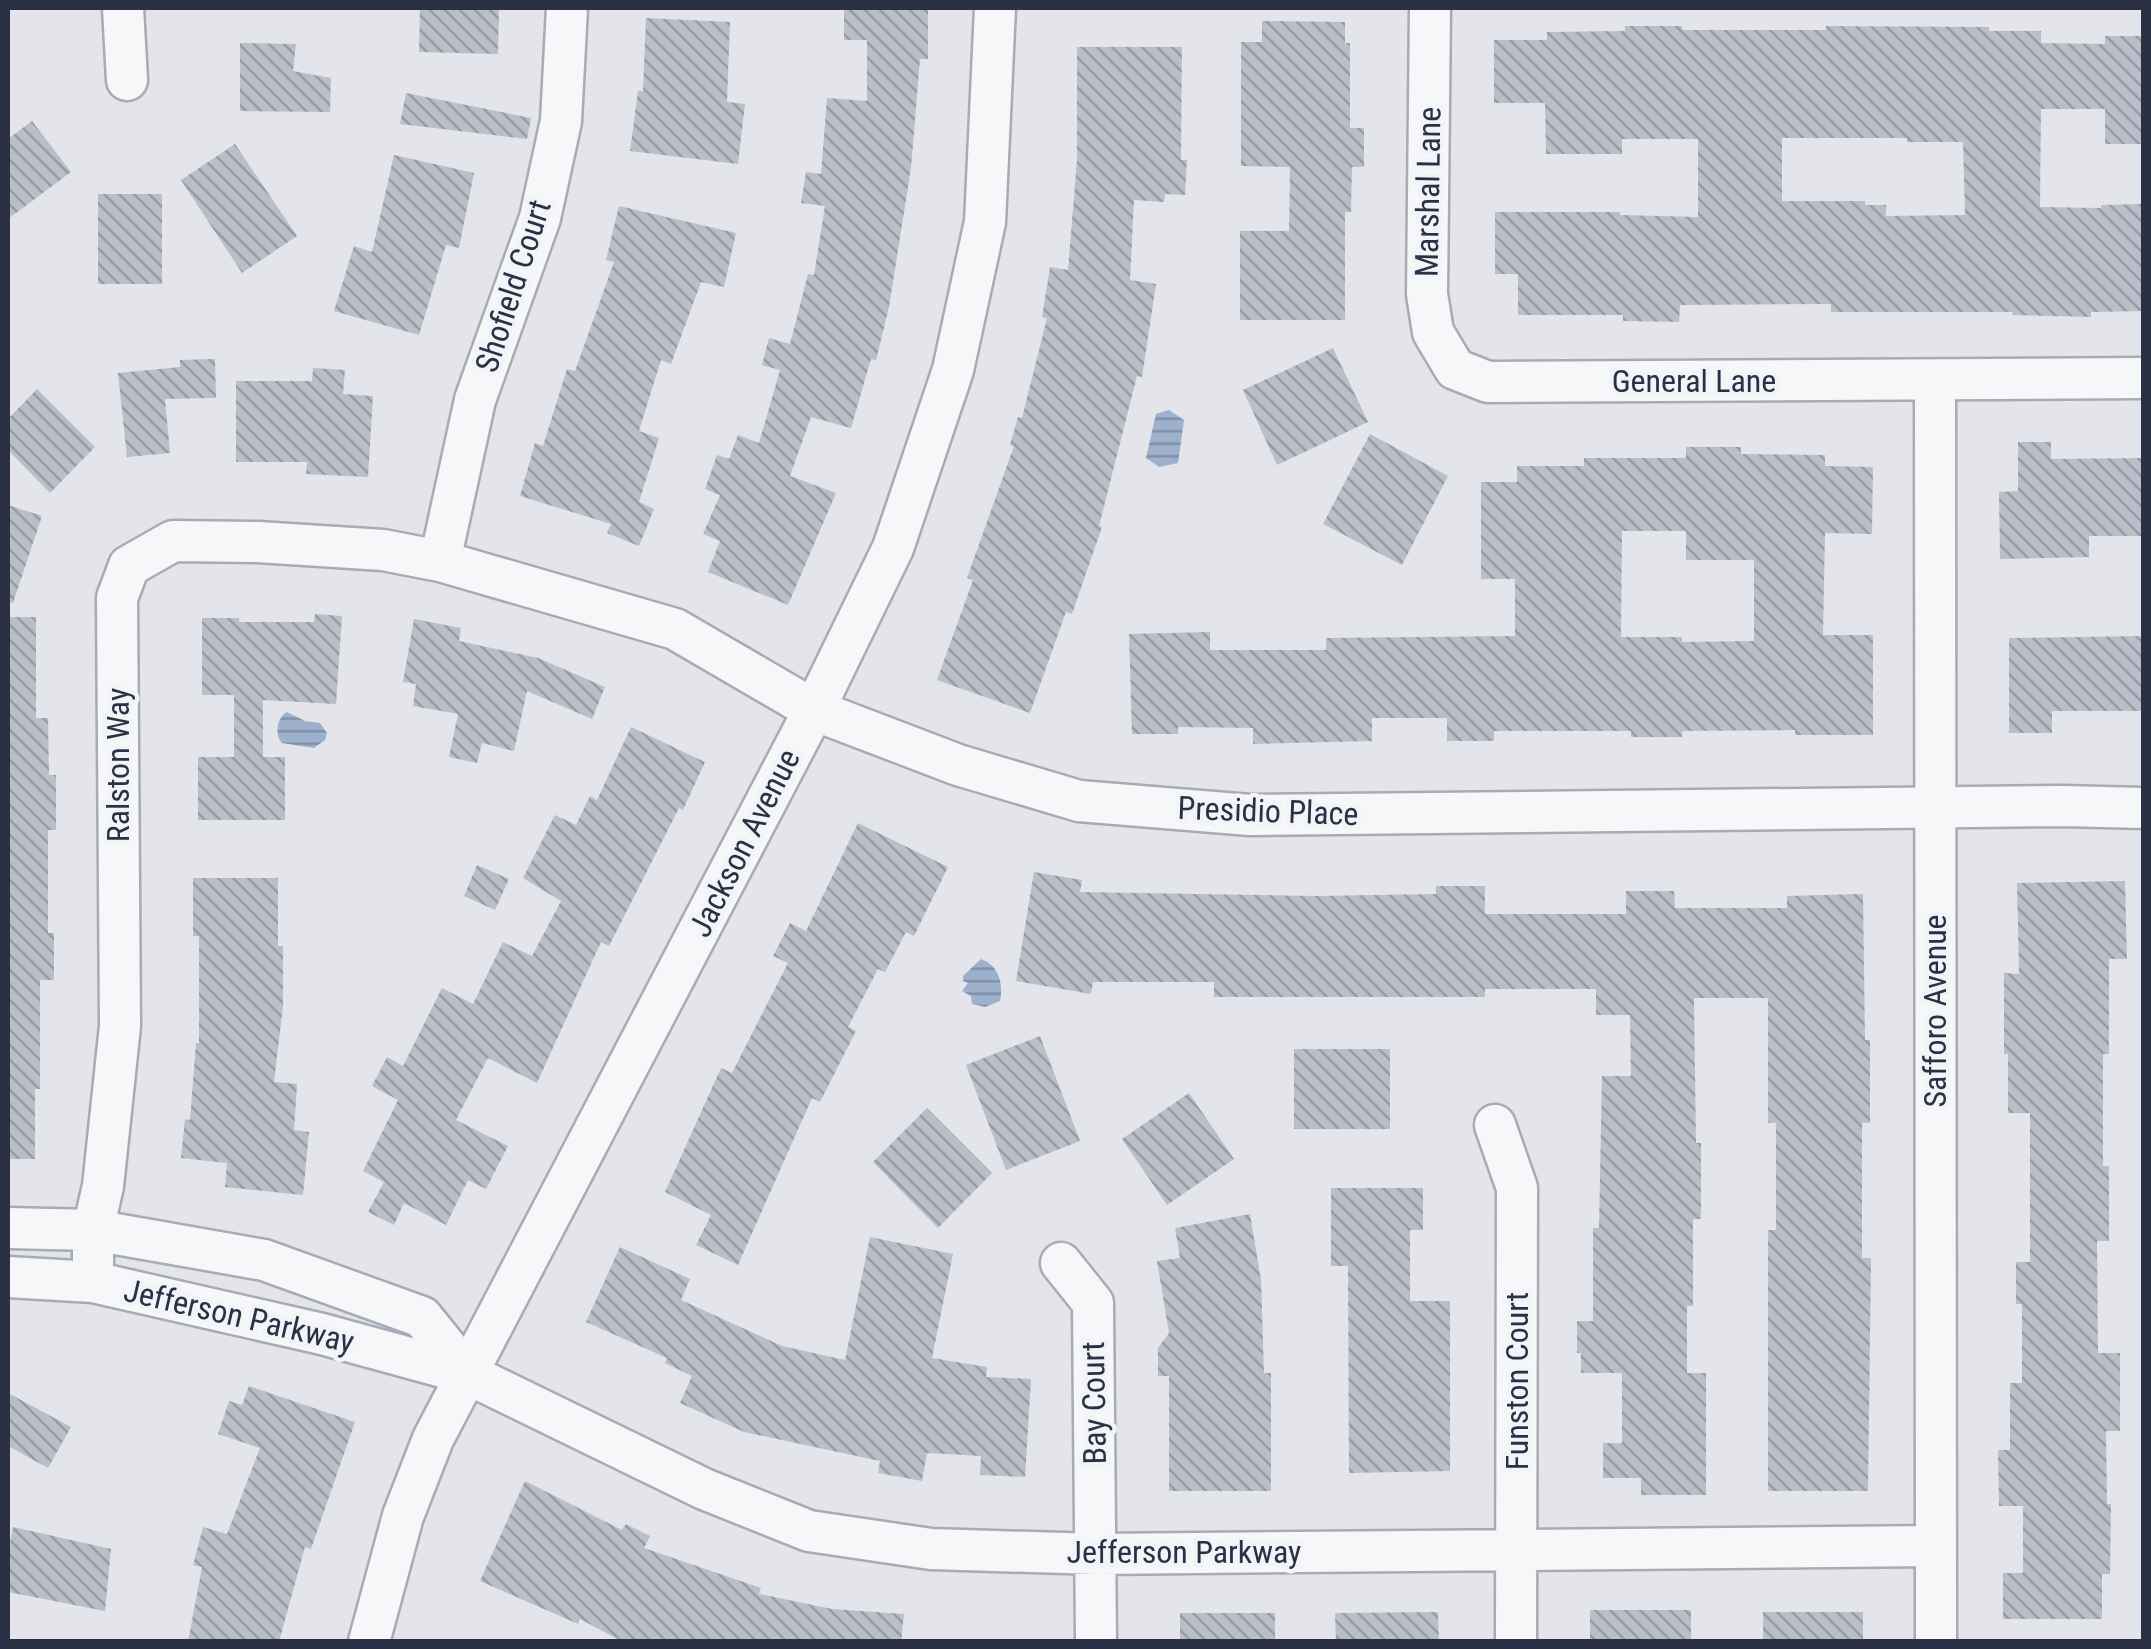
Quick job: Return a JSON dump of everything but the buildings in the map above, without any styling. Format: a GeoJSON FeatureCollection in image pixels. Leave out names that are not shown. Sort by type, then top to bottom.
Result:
{"type":"FeatureCollection","features":[{"type":"Feature","properties":{"kind":"street"},"geometry":{"type":"LineString","coordinates":[[124,8],[128,80]]}},
{"type":"Feature","properties":{"kind":"street","name":"Shofield Court"},"geometry":{"type":"LineString","coordinates":[[440,560],[475,400],[540,218],[560,120],[567,8]]}},
{"type":"Feature","properties":{"kind":"street","name":"Jackson Avenue"},"geometry":{"type":"LineString","coordinates":[[369,1642],[402,1516],[433,1439],[814,710],[893,548],[953,370],[985,222],[995,8]]}},
{"type":"Feature","properties":{"kind":"street","name":"Marshal Lane"},"geometry":{"type":"LineString","coordinates":[[1430,8],[1427,294],[1433,332],[1455,369]]}},
{"type":"Feature","properties":{"kind":"street","name":"General Lane"},"geometry":{"type":"LineString","coordinates":[[1455,369],[1488,382],[2144,378]]}},
{"type":"Feature","properties":{"kind":"street","name":"Safforo Avenue"},"geometry":{"type":"LineString","coordinates":[[1935,380],[1936,1642]]}},
{"type":"Feature","properties":{"kind":"street","name":"Ralston Way"},"geometry":{"type":"LineString","coordinates":[[93,1282],[93,1230],[103,1186],[120,1026],[117,598],[129,566],[174,540],[383,550],[440,560]]}},
{"type":"Feature","properties":{"kind":"street","name":"Presidio Place"},"geometry":{"type":"LineString","coordinates":[[440,560],[675,630],[814,710],[958,765],[1079,802],[1250,815],[2144,808]]}},
{"type":"Feature","properties":{"kind":"street","name":"Funston Court"},"geometry":{"type":"LineString","coordinates":[[1495,1125],[1517,1188],[1516,1642]]}},
{"type":"Feature","properties":{"kind":"street","name":"Jefferson Parkway"},"geometry":{"type":"LineString","coordinates":[[8,1228],[93,1230],[264,1260],[422,1317],[468,1374]]}},
{"type":"Feature","properties":{"kind":"street","name":"Bay Court"},"geometry":{"type":"LineString","coordinates":[[1061,1263],[1093,1303],[1096,1642]]}},
{"type":"Feature","properties":{"kind":"street","name":"Jefferson Parkway"},"geometry":{"type":"LineString","coordinates":[[8,1277],[93,1282],[322,1334],[468,1374],[704,1489],[810,1531],[931,1549],[1096,1554],[1935,1546]]}},
{"type":"Feature","properties":{"kind":"water"},"geometry":{"type":"Polygon","coordinates":[[[1169,410],[1184,420],[1178,463],[1159,467],[1146,458],[1156,414],[1169,410]]]}},
{"type":"Feature","properties":{"kind":"water"},"geometry":{"type":"Polygon","coordinates":[[[287,712],[320,723],[327,733],[325,740],[314,748],[282,743],[278,726],[287,712]]]}},
{"type":"Feature","properties":{"kind":"water"},"geometry":{"type":"Polygon","coordinates":[[[981,959],[996,970],[1001,988],[1000,1001],[985,1007],[972,1004],[971,996],[962,991],[968,983],[963,976],[981,959]]]}}]}
